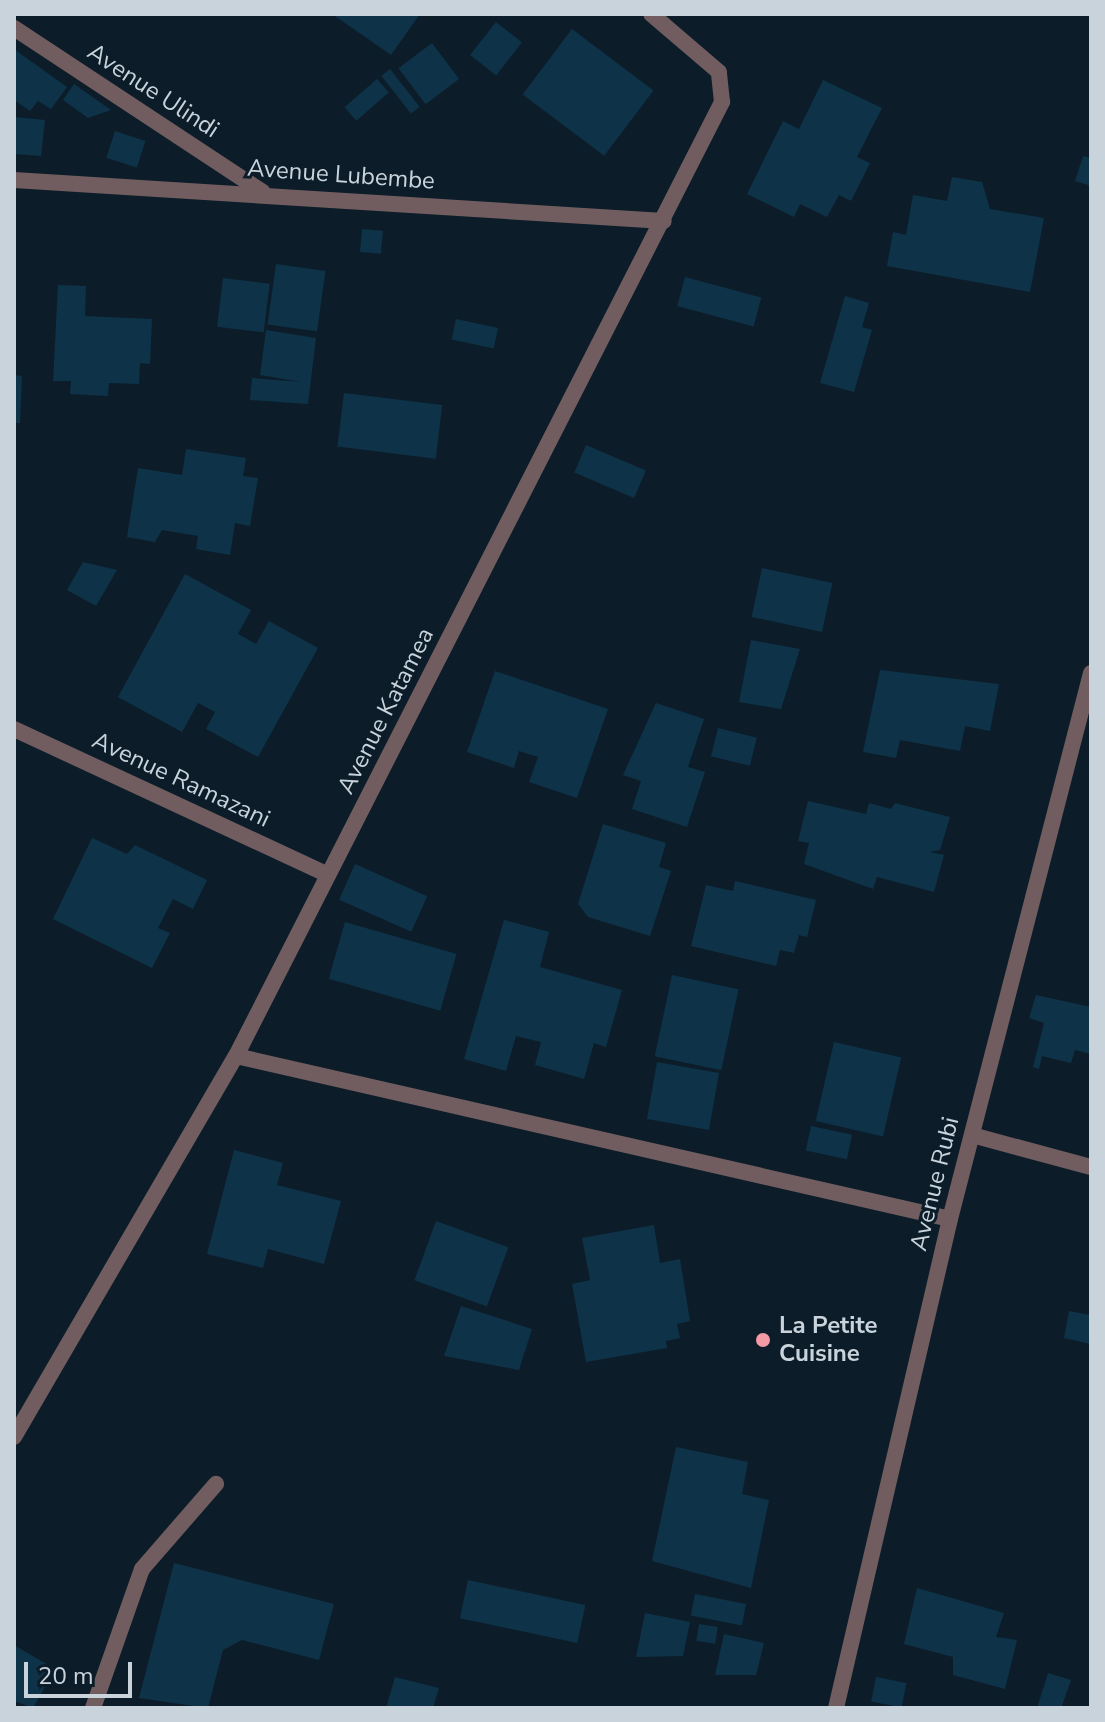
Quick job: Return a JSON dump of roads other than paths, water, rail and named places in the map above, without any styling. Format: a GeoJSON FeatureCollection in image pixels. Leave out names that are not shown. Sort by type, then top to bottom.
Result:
{"type":"FeatureCollection","features":[{"type":"Feature","properties":{"kind":"street","name":"Avenue Katamea"},"geometry":{"type":"LineString","coordinates":[[14,1437],[236,1056],[664,221],[724,89],[713,66],[651,14]]}},
{"type":"Feature","properties":{"kind":"street","name":"Avenue Ulindi"},"geometry":{"type":"LineString","coordinates":[[14,28],[266,194]]}},
{"type":"Feature","properties":{"kind":"street","name":"Avenue Lubembe"},"geometry":{"type":"LineString","coordinates":[[14,180],[664,221]]}},
{"type":"Feature","properties":{"kind":"street","name":"Avenue Rubi"},"geometry":{"type":"LineString","coordinates":[[836,1708],[950,1219],[1091,673]]}},
{"type":"Feature","properties":{"kind":"street","name":"Avenue Ramazani"},"geometry":{"type":"LineString","coordinates":[[14,729],[328,875]]}},
{"type":"Feature","properties":{"kind":"street"},"geometry":{"type":"LineString","coordinates":[[236,1056],[950,1219]]}},
{"type":"Feature","properties":{"kind":"street"},"geometry":{"type":"LineString","coordinates":[[972,1135],[1091,1167]]}},
{"type":"Feature","properties":{"kind":"street"},"geometry":{"type":"LineString","coordinates":[[93,1708],[142,1569],[216,1484]]}},
{"type":"Feature","properties":{"kind":"place","name":"La Petite Cuisine"},"geometry":{"type":"Point","coordinates":[763,1340]}}]}
